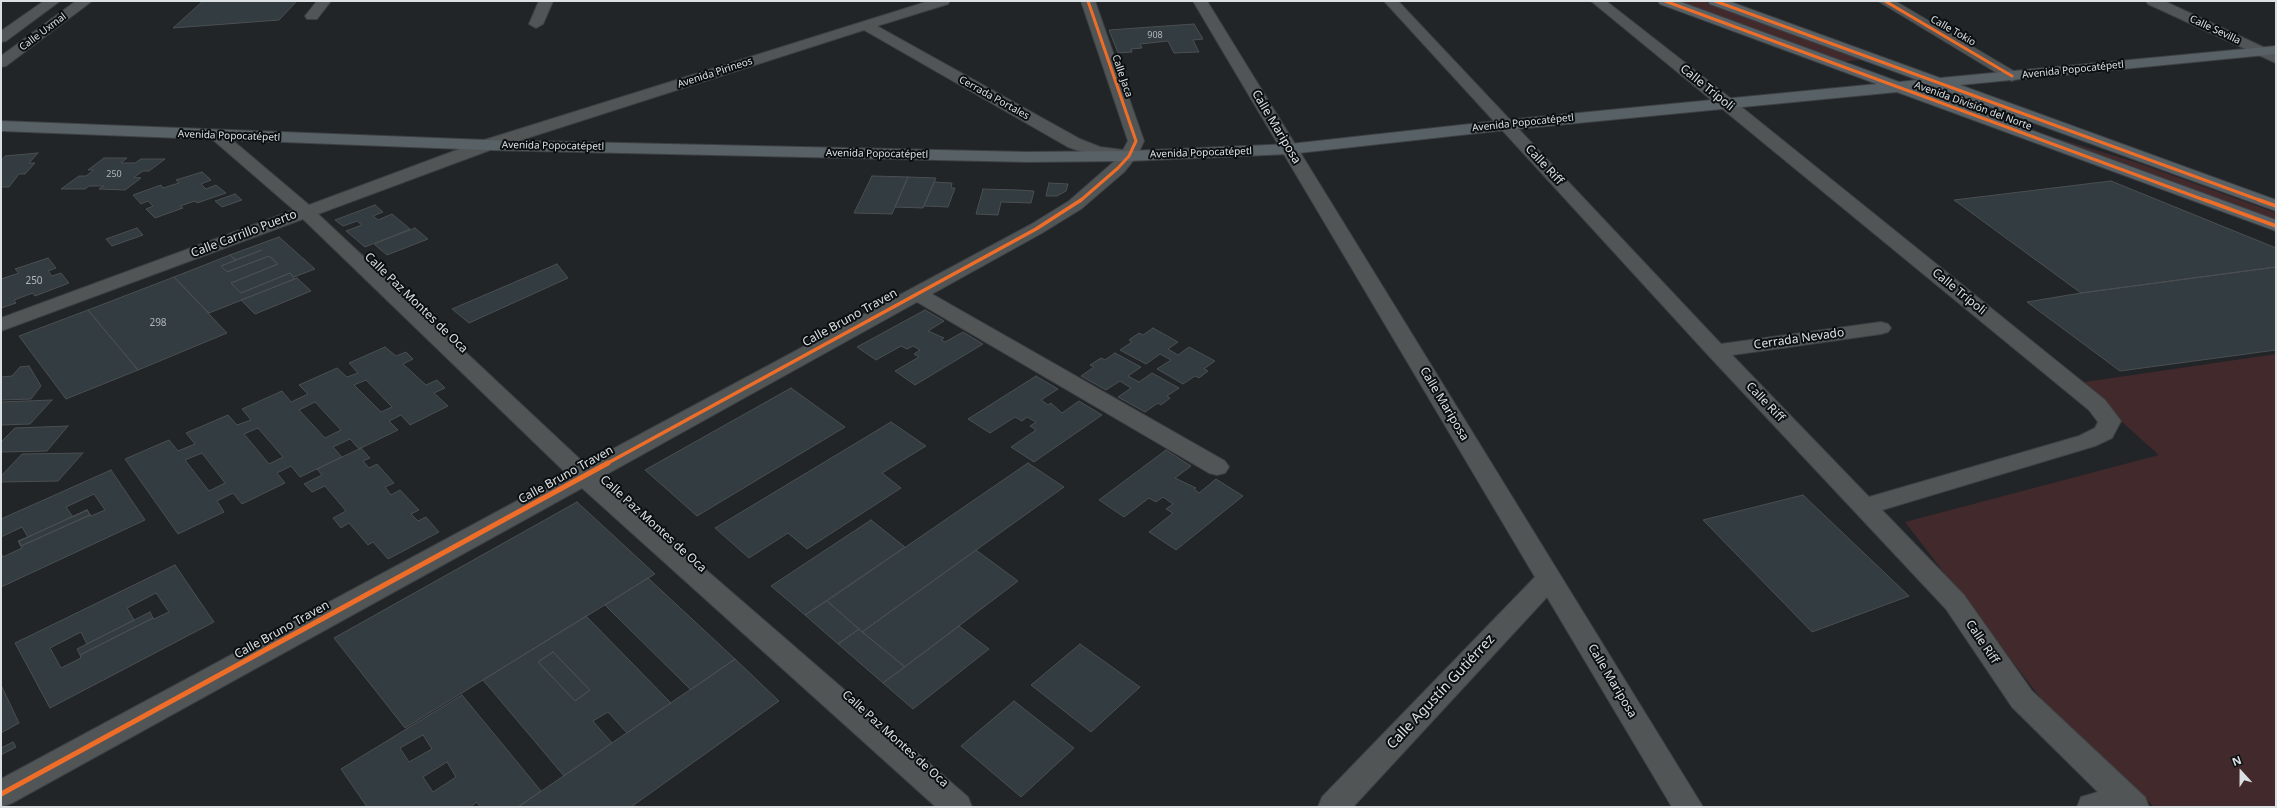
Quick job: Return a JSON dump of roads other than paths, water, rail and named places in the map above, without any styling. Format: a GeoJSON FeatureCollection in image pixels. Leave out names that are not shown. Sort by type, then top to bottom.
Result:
{"type":"FeatureCollection","features":[{"type":"Feature","properties":{"kind":"main road","name":"Avenida División del Norte"},"geometry":{"type":"LineString","coordinates":[[1665,1],[2276,226]]}},
{"type":"Feature","properties":{"kind":"main road","name":"Avenida División del Norte"},"geometry":{"type":"LineString","coordinates":[[1715,1],[2276,206]]}},
{"type":"Feature","properties":{"kind":"main road","name":"Avenida Popocatépetl"},"geometry":{"type":"LineString","coordinates":[[1,126],[218,136],[487,145],[1028,157],[1129,156],[1290,149],[1506,125],[2269,51]]}},
{"type":"Feature","properties":{"kind":"main road"},"geometry":{"type":"LineString","coordinates":[[1991,121],[1982,112],[1983,110],[1990,108],[2004,111],[2119,153],[2139,156]]}},
{"type":"Feature","properties":{"kind":"street","name":"Calle Uxmal"},"geometry":{"type":"LineString","coordinates":[[1,38],[53,1]]}},
{"type":"Feature","properties":{"kind":"street","name":"Calle Uxmal"},"geometry":{"type":"LineString","coordinates":[[1,63],[85,1]]}},
{"type":"Feature","properties":{"kind":"street"},"geometry":{"type":"LineString","coordinates":[[312,16],[324,1]]}},
{"type":"Feature","properties":{"kind":"street"},"geometry":{"type":"LineString","coordinates":[[536,24],[546,1]]}},
{"type":"Feature","properties":{"kind":"street","name":"Avenida Pirineos"},"geometry":{"type":"LineString","coordinates":[[487,145],[943,1]]}},
{"type":"Feature","properties":{"kind":"street","name":"Calle Jaca"},"geometry":{"type":"LineString","coordinates":[[1088,1],[1136,141],[1129,156]]}},
{"type":"Feature","properties":{"kind":"street","name":"Calle Mariposa"},"geometry":{"type":"LineString","coordinates":[[1200,1],[1688,807]]}},
{"type":"Feature","properties":{"kind":"street","name":"Calle Riff"},"geometry":{"type":"LineString","coordinates":[[1391,1],[1716,351],[1955,602],[2022,699],[2128,802]]}},
{"type":"Feature","properties":{"kind":"street","name":"Calle Trípoli"},"geometry":{"type":"LineString","coordinates":[[1598,1],[1728,104],[2097,405],[2110,421],[2104,433],[2087,441],[1865,507]]}},
{"type":"Feature","properties":{"kind":"street","name":"Calle Tokio"},"geometry":{"type":"LineString","coordinates":[[1885,1],[2012,76]]}},
{"type":"Feature","properties":{"kind":"street","name":"Calle Sevilla"},"geometry":{"type":"LineString","coordinates":[[2153,1],[2269,51],[2276,59]]}},
{"type":"Feature","properties":{"kind":"street","name":"Cerrada Portales"},"geometry":{"type":"LineString","coordinates":[[865,25],[1074,143],[1097,151],[1129,156]]}},
{"type":"Feature","properties":{"kind":"street"},"geometry":{"type":"LineString","coordinates":[[1,47],[25,46]]}},
{"type":"Feature","properties":{"kind":"street","name":"Calle Paz Montes de Oca"},"geometry":{"type":"LineString","coordinates":[[218,136],[305,211],[584,477],[957,807]]}},
{"type":"Feature","properties":{"kind":"street","name":"Calle Carrillo Puerto"},"geometry":{"type":"LineString","coordinates":[[1,325],[305,211],[487,145]]}},
{"type":"Feature","properties":{"kind":"street","name":"Calle Bruno Traven"},"geometry":{"type":"LineString","coordinates":[[1,794],[584,477],[915,293],[1056,217],[1091,192],[1129,156]]}},
{"type":"Feature","properties":{"kind":"street"},"geometry":{"type":"LineString","coordinates":[[915,293],[1217,467]]}},
{"type":"Feature","properties":{"kind":"street","name":"Cerrada Nevado"},"geometry":{"type":"LineString","coordinates":[[1716,351],[1881,328]]}},
{"type":"Feature","properties":{"kind":"street","name":"Calle Agustín Gutiérrez"},"geometry":{"type":"LineString","coordinates":[[1333,807],[1549,578]]}},
{"type":"Feature","properties":{"kind":"street"},"geometry":{"type":"LineString","coordinates":[[2092,807],[2128,802]]}}]}
